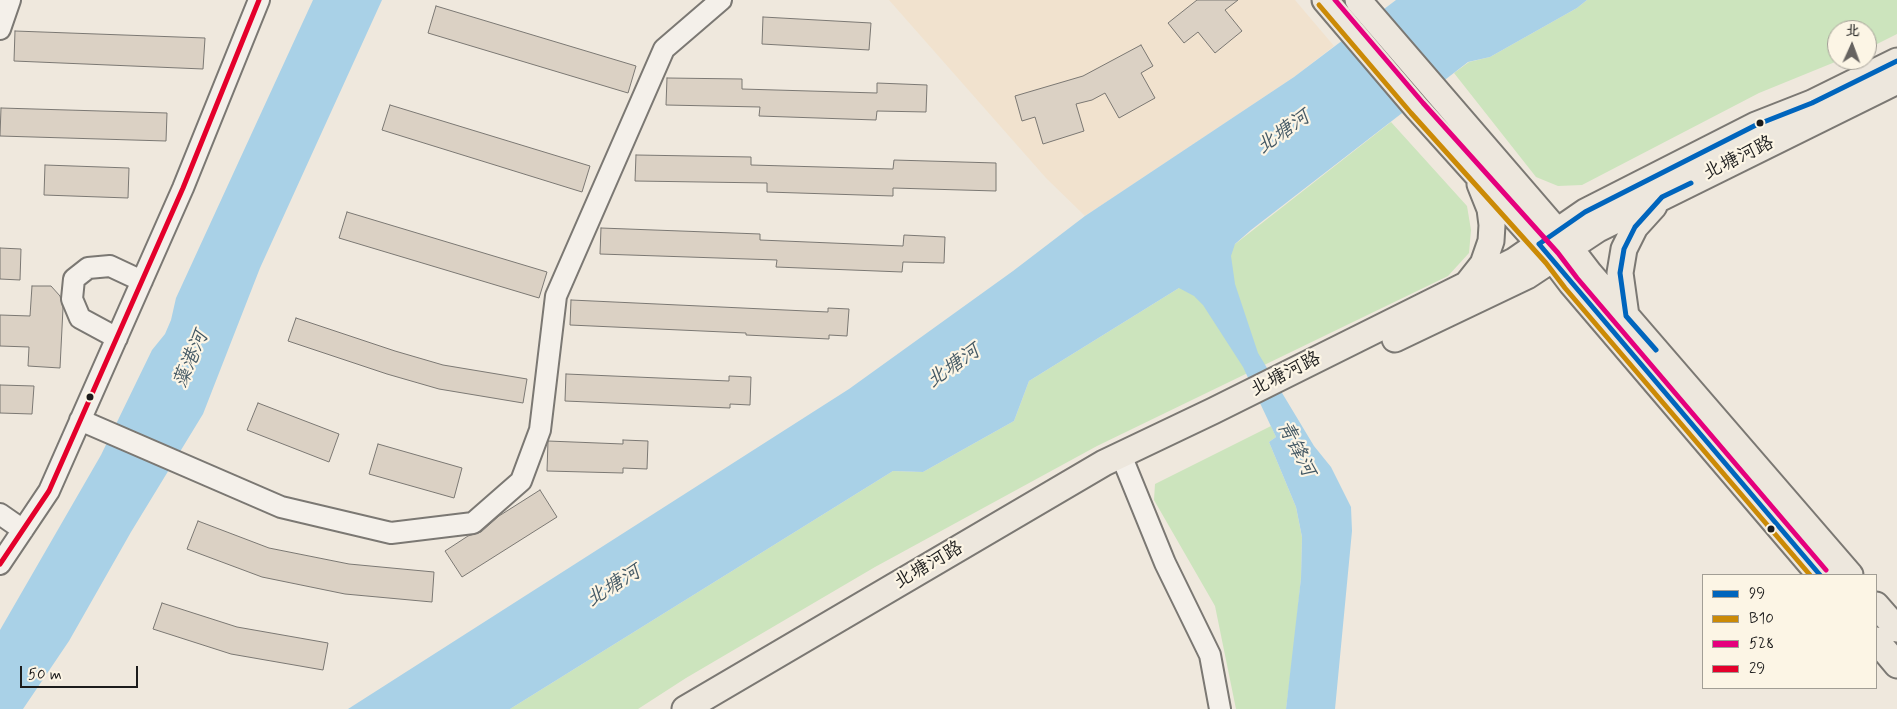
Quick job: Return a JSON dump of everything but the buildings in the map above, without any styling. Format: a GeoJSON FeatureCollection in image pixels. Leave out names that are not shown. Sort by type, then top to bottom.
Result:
{"type":"FeatureCollection","features":[{"type":"Feature","properties":{"kind":"main road"},"geometry":{"type":"LineString","coordinates":[[1325,0],[1417,108],[1475,172],[1554,245],[1590,274],[1849,574]]}},
{"type":"Feature","properties":{"kind":"main road"},"geometry":{"type":"LineString","coordinates":[[1365,8],[1438,90],[1554,245],[1571,283],[1819,574]]}},
{"type":"Feature","properties":{"kind":"main road","name":"北塘河路"},"geometry":{"type":"LineString","coordinates":[[1292,381],[1527,276],[1585,212],[1756,125],[1812,102],[1897,61]]}},
{"type":"Feature","properties":{"kind":"main road","name":"北塘河路"},"geometry":{"type":"LineString","coordinates":[[712,709],[1112,478],[1125,463],[1292,381],[1467,284],[1514,261],[1598,229],[1897,81]]}},
{"type":"Feature","properties":{"kind":"main road"},"geometry":{"type":"LineString","coordinates":[[1467,284],[1482,264],[1491,241],[1490,209],[1475,172]]}},
{"type":"Feature","properties":{"kind":"main road"},"geometry":{"type":"LineString","coordinates":[[1626,316],[1620,273],[1624,249],[1635,227],[1662,197]]}},
{"type":"Feature","properties":{"kind":"main road","name":"北塘河路"},"geometry":{"type":"LineString","coordinates":[[685,709],[1104,463],[1125,463]]}},
{"type":"Feature","properties":{"kind":"main road"},"geometry":{"type":"LineString","coordinates":[[1877,606],[1897,629]]}},
{"type":"Feature","properties":{"kind":"main road"},"geometry":{"type":"LineString","coordinates":[[1877,641],[1897,665]]}},
{"type":"Feature","properties":{"kind":"street"},"geometry":{"type":"LineString","coordinates":[[0,29],[10,0]]}},
{"type":"Feature","properties":{"kind":"street"},"geometry":{"type":"LineString","coordinates":[[0,564],[49,491],[183,188],[259,0]]}},
{"type":"Feature","properties":{"kind":"street"},"geometry":{"type":"LineString","coordinates":[[80,420],[281,507],[391,533],[473,523],[521,481],[540,430],[556,296],[664,49],[721,0]]}},
{"type":"Feature","properties":{"kind":"street"},"geometry":{"type":"LineString","coordinates":[[117,338],[80,318],[72,299],[74,279],[88,268],[110,266],[142,281]]}},
{"type":"Feature","properties":{"kind":"street"},"geometry":{"type":"LineString","coordinates":[[1125,463],[1165,563],[1210,655],[1220,709]]}},
{"type":"Feature","properties":{"kind":"street"},"geometry":{"type":"LineString","coordinates":[[0,514],[23,530]]}},
{"type":"Feature","properties":{"kind":"shaded area"},"geometry":{"type":"Polygon","coordinates":[[[889,0],[1295,0],[1334,46],[1294,77],[1085,216],[1046,178],[889,0]]]}},
{"type":"Feature","properties":{"kind":"green space"},"geometry":{"type":"Polygon","coordinates":[[[1587,0],[1897,0],[1897,34],[1877,44],[1877,20],[1827,20],[1827,65],[1759,93],[1582,185],[1558,186],[1536,177],[1454,73],[1469,62],[1490,57],[1577,8],[1587,0]]]}},
{"type":"Feature","properties":{"kind":"green space"},"geometry":{"type":"Polygon","coordinates":[[[1391,122],[1467,206],[1471,230],[1469,253],[1448,276],[1097,446],[875,567],[686,678],[638,709],[510,709],[893,471],[923,472],[1014,421],[1029,381],[1179,288],[1391,122]]]}},
{"type":"Feature","properties":{"kind":"green space"},"geometry":{"type":"Polygon","coordinates":[[[1271,426],[1276,437],[1269,442],[1296,507],[1302,537],[1301,578],[1294,648],[1286,709],[1236,709],[1215,606],[1154,500],[1155,484],[1271,426]]]}},
{"type":"Feature","properties":{"kind":"water","name":"藻港河"},"geometry":{"type":"Polygon","coordinates":[[[313,0],[382,0],[260,268],[203,414],[131,532],[69,641],[23,709],[0,709],[0,630],[101,455],[152,350],[165,334],[171,320],[176,298],[313,0]]]}},
{"type":"Feature","properties":{"kind":"water"},"geometry":{"type":"Polygon","coordinates":[[[1396,0],[1587,0],[1577,8],[1490,57],[1468,62],[1235,244],[1231,256],[1235,284],[1258,353],[1314,446],[1331,467],[1351,507],[1352,531],[1335,709],[1286,709],[1301,578],[1302,537],[1296,507],[1269,442],[1276,437],[1243,367],[1203,305],[1194,296],[1179,288],[1029,381],[1014,421],[923,472],[893,471],[510,709],[348,709],[849,389],[1013,271],[1085,216],[1294,77],[1396,0]]]}},
{"type":"Feature","properties":{"kind":"transit line","name":"29"},"geometry":{"type":"LineString","coordinates":[[0,564],[49,491],[183,188],[259,0]]}},
{"type":"Feature","properties":{"kind":"transit line","name":"528"},"geometry":{"type":"LineString","coordinates":[[1335,0],[1423,103],[1558,253],[1577,278],[1826,570]]}},
{"type":"Feature","properties":{"kind":"transit line","name":"B10"},"geometry":{"type":"LineString","coordinates":[[1319,5],[1411,113],[1546,263],[1565,288],[1809,574]]}},
{"type":"Feature","properties":{"kind":"transit line","name":"99"},"geometry":{"type":"LineString","coordinates":[[1819,574],[1539,244],[1585,212],[1756,125],[1812,103],[1897,61]]}},
{"type":"Feature","properties":{"kind":"transit line","name":"99"},"geometry":{"type":"LineString","coordinates":[[1656,350],[1626,316],[1620,273],[1624,249],[1635,227],[1662,197],[1691,183]]}},
{"type":"Feature","properties":{"kind":"water label","name":"北塘河"},"geometry":{"type":"Point","coordinates":[1284,133]}},
{"type":"Feature","properties":{"kind":"water label","name":"北塘河"},"geometry":{"type":"Point","coordinates":[954,367]}},
{"type":"Feature","properties":{"kind":"water label","name":"青锋河"},"geometry":{"type":"Point","coordinates":[1295,449]}},
{"type":"Feature","properties":{"kind":"water label","name":"北塘河"},"geometry":{"type":"Point","coordinates":[614,587]}}]}
